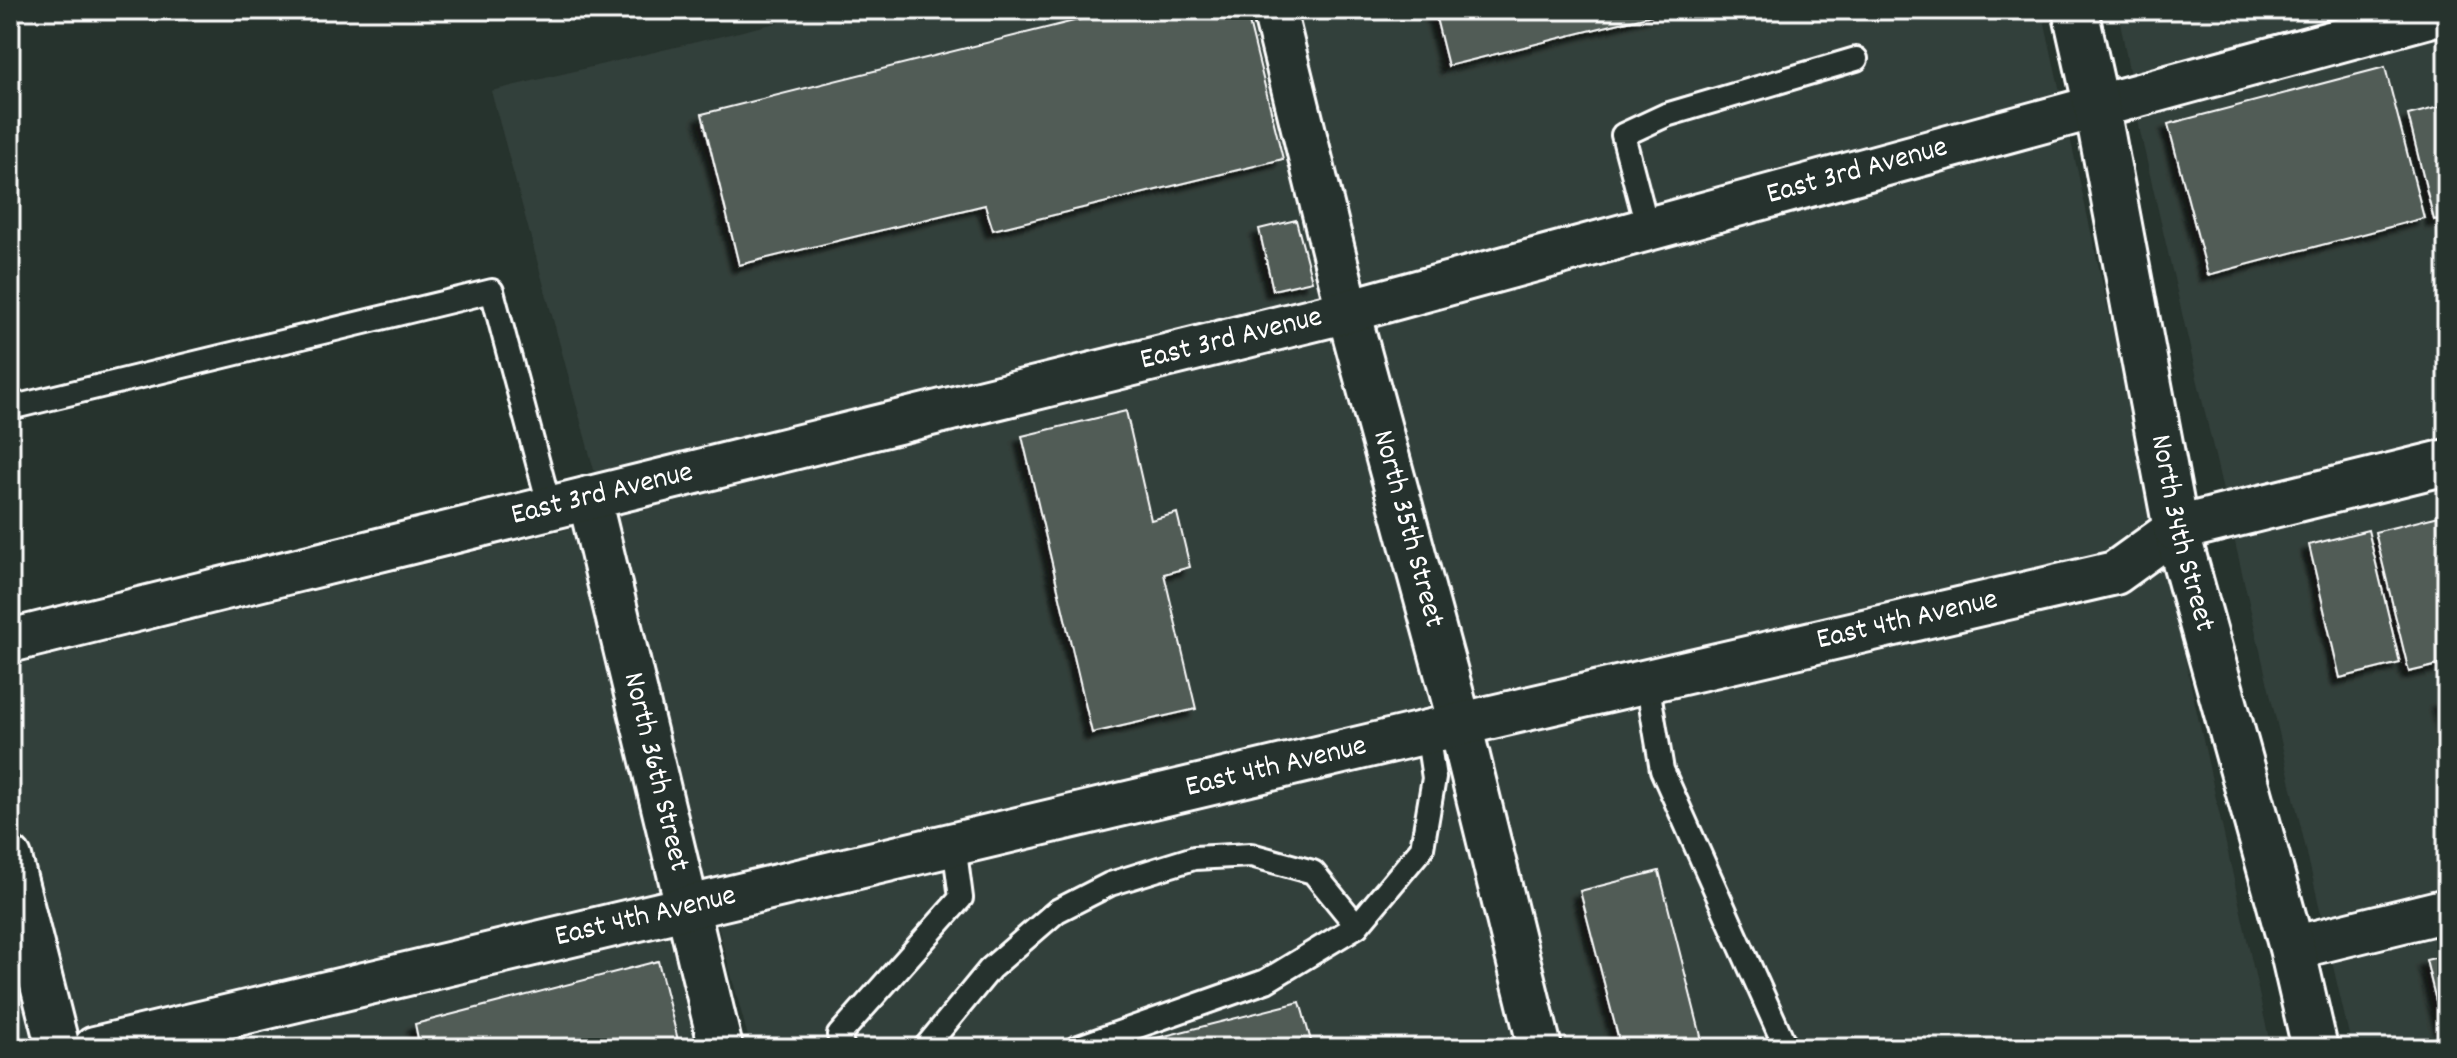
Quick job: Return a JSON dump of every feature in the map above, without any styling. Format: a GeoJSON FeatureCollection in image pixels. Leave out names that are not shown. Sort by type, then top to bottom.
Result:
{"type":"FeatureCollection","features":[{"type":"Feature","properties":{"kind":"street","name":"North 35th Street"},"geometry":{"type":"LineString","coordinates":[[1274,10],[1348,311],[1443,728],[1540,1048]]}},
{"type":"Feature","properties":{"kind":"street","name":"North 34th Street"},"geometry":{"type":"LineString","coordinates":[[2075,10],[2097,108],[2176,529],[2292,948],[2315,1048]]}},
{"type":"Feature","properties":{"kind":"street","name":"East 3rd Avenue"},"geometry":{"type":"LineString","coordinates":[[10,641],[1348,311],[2447,11]]}},
{"type":"Feature","properties":{"kind":"street","name":"East 4th Avenue"},"geometry":{"type":"LineString","coordinates":[[95,1048],[1443,728],[2115,573],[2176,529],[2447,462]]}},
{"type":"Feature","properties":{"kind":"street","name":"North 36th Street"},"geometry":{"type":"LineString","coordinates":[[589,498],[721,1048]]}},
{"type":"Feature","properties":{"kind":"street"},"geometry":{"type":"LineString","coordinates":[[10,858],[58,1048]]}},
{"type":"Feature","properties":{"kind":"street"},"geometry":{"type":"LineString","coordinates":[[2292,948],[2447,910]]}},
{"type":"Feature","properties":{"kind":"lane"},"geometry":{"type":"LineString","coordinates":[[1648,230],[1623,135],[1666,115],[1856,59]]}},
{"type":"Feature","properties":{"kind":"lane"},"geometry":{"type":"LineString","coordinates":[[10,408],[492,291],[550,508]]}},
{"type":"Feature","properties":{"kind":"lane"},"geometry":{"type":"LineString","coordinates":[[1647,681],[1662,770],[1786,1048]]}},
{"type":"Feature","properties":{"kind":"lane"},"geometry":{"type":"LineString","coordinates":[[1076,1048],[1266,981],[1357,926],[1422,848],[1443,728]]}},
{"type":"Feature","properties":{"kind":"lane"},"geometry":{"type":"LineString","coordinates":[[843,1048],[839,1035],[961,898],[954,844]]}},
{"type":"Feature","properties":{"kind":"lane"},"geometry":{"type":"LineString","coordinates":[[925,1048],[990,969],[1057,911],[1110,884],[1194,858],[1251,855],[1313,872],[1357,926]]}},
{"type":"Feature","properties":{"kind":"shaded area"},"geometry":{"type":"Polygon","coordinates":[[[831,10],[2042,10],[2271,1048],[751,1048],[491,91],[831,10]]]}},
{"type":"Feature","properties":{"kind":"shaded area"},"geometry":{"type":"Polygon","coordinates":[[[2118,10],[2447,10],[2447,1048],[2352,1048],[2141,136],[2118,10]]]}},
{"type":"Feature","properties":{"kind":"shaded area"},"geometry":{"type":"Polygon","coordinates":[[[581,526],[703,1048],[10,1048],[10,666],[581,526]]]}},
{"type":"Feature","properties":{"kind":"shaded area"},"geometry":{"type":"Polygon","coordinates":[[[10,568],[25,628],[10,632],[10,568]]]}},
{"type":"Feature","properties":{"kind":"building"},"geometry":{"type":"Polygon","coordinates":[[[1118,10],[1246,10],[1283,159],[993,230],[985,205],[739,265],[702,114],[1118,10]]]}},
{"type":"Feature","properties":{"kind":"building"},"geometry":{"type":"Polygon","coordinates":[[[1434,10],[1672,10],[1448,66],[1434,10]]]}},
{"type":"Feature","properties":{"kind":"building"},"geometry":{"type":"Polygon","coordinates":[[[2385,67],[2424,218],[2208,275],[2168,124],[2385,67]]]}},
{"type":"Feature","properties":{"kind":"building"},"geometry":{"type":"Polygon","coordinates":[[[2447,105],[2447,217],[2434,220],[2408,115],[2447,105]]]}},
{"type":"Feature","properties":{"kind":"building"},"geometry":{"type":"Polygon","coordinates":[[[1296,220],[1312,281],[1273,290],[1259,229],[1296,220]]]}},
{"type":"Feature","properties":{"kind":"building"},"geometry":{"type":"Polygon","coordinates":[[[1126,411],[1151,520],[1177,513],[1190,567],[1164,574],[1196,709],[1092,733],[1022,436],[1126,411]]]}},
{"type":"Feature","properties":{"kind":"building"},"geometry":{"type":"Polygon","coordinates":[[[2447,514],[2447,663],[2409,672],[2375,532],[2447,514]]]}},
{"type":"Feature","properties":{"kind":"building"},"geometry":{"type":"Polygon","coordinates":[[[2368,530],[2400,663],[2340,678],[2309,545],[2368,530]]]}},
{"type":"Feature","properties":{"kind":"building"},"geometry":{"type":"Polygon","coordinates":[[[2447,699],[2447,733],[2439,701],[2447,699]]]}},
{"type":"Feature","properties":{"kind":"building"},"geometry":{"type":"Polygon","coordinates":[[[1659,871],[1704,1048],[1621,1048],[1580,891],[1659,871]]]}},
{"type":"Feature","properties":{"kind":"building"},"geometry":{"type":"Polygon","coordinates":[[[2447,955],[2447,1046],[2426,960],[2447,955]]]}},
{"type":"Feature","properties":{"kind":"building"},"geometry":{"type":"Polygon","coordinates":[[[658,961],[680,1048],[420,1048],[415,1024],[658,961]]]}},
{"type":"Feature","properties":{"kind":"building"},"geometry":{"type":"Polygon","coordinates":[[[1300,1002],[1313,1048],[1117,1048],[1300,1002]]]}}]}
